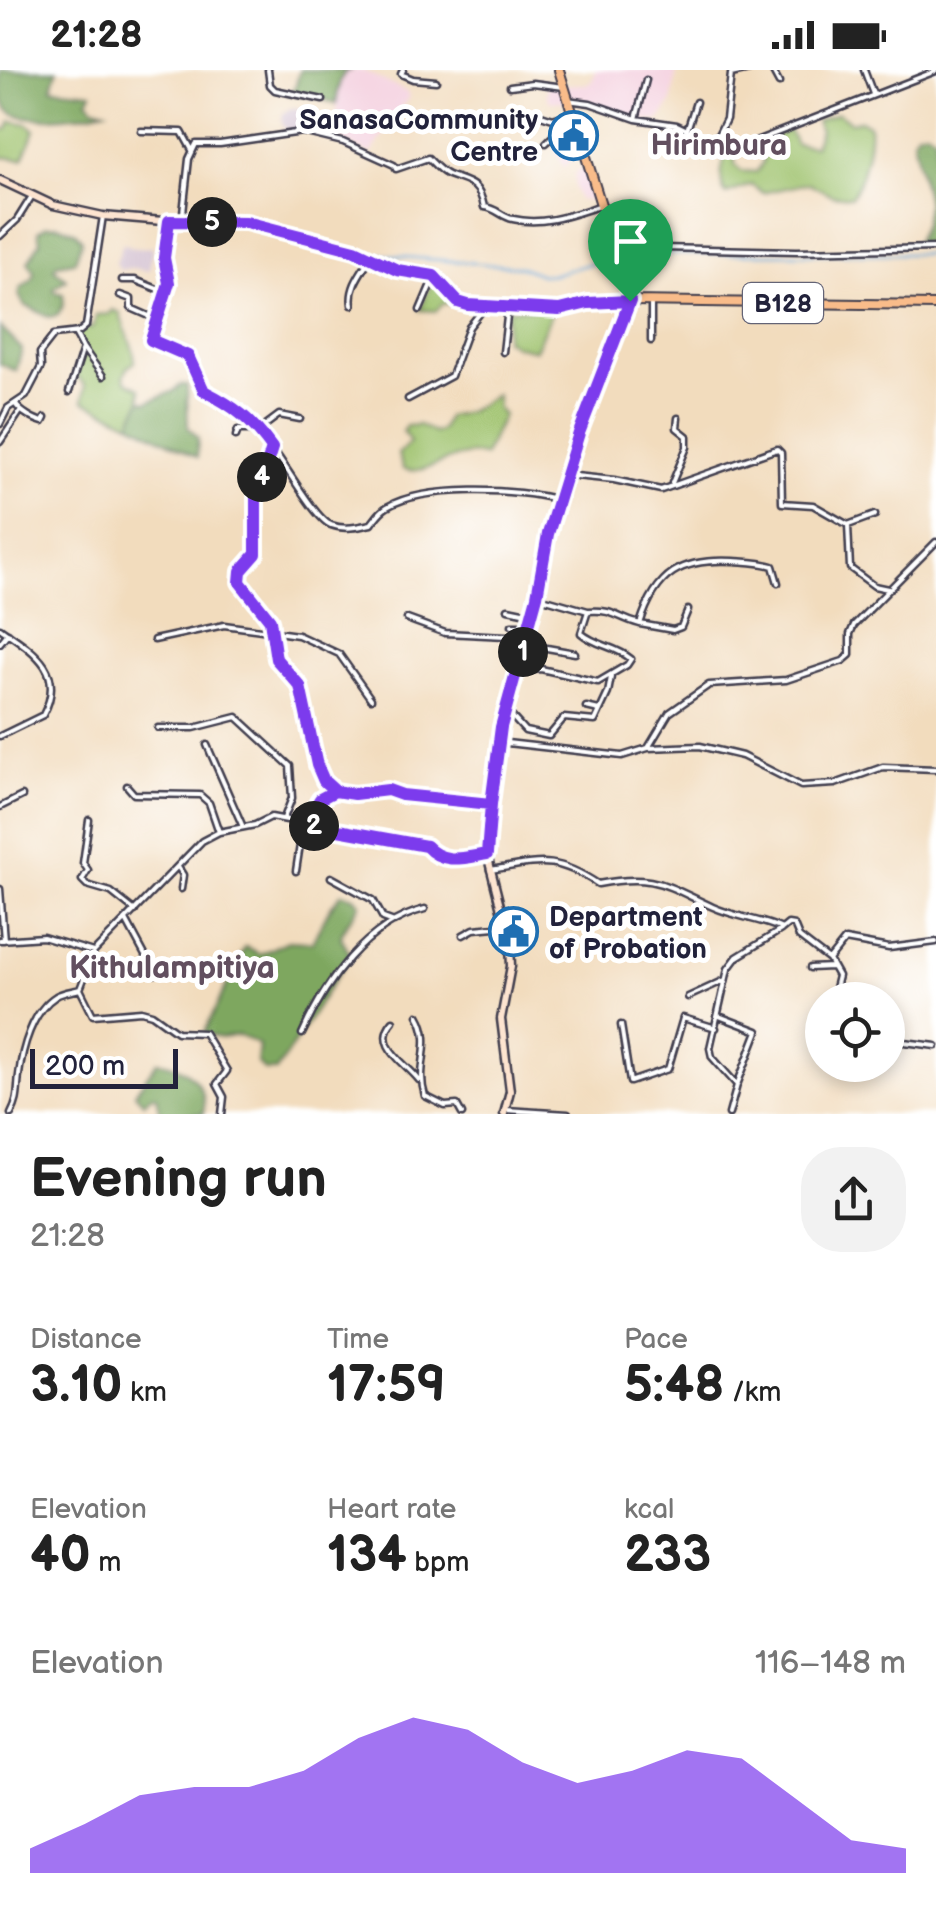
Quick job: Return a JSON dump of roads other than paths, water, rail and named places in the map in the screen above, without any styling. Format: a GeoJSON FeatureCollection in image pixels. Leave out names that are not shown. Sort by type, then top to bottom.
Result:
{"type":"FeatureCollection","features":[{"type":"Feature","properties":{"kind":"main road"},"geometry":{"type":"LineString","coordinates":[[505,1112],[510,1091],[501,1020],[511,966],[506,926],[487,854],[498,742],[566,475],[630,301],[559,70]]}},
{"type":"Feature","properties":{"kind":"main road"},"geometry":{"type":"LineString","coordinates":[[0,180],[53,204],[103,216],[246,222],[371,256],[397,270],[434,276],[458,302],[559,310],[588,303],[630,301]]}},
{"type":"Feature","properties":{"kind":"main road","name":"B128"},"geometry":{"type":"LineString","coordinates":[[630,301],[936,305]]}},
{"type":"Feature","properties":{"kind":"street"},"geometry":{"type":"LineString","coordinates":[[268,70],[274,90],[323,100]]}},
{"type":"Feature","properties":{"kind":"street"},"geometry":{"type":"LineString","coordinates":[[403,70],[401,74],[413,80],[436,81]]}},
{"type":"Feature","properties":{"kind":"street"},"geometry":{"type":"LineString","coordinates":[[714,143],[726,119],[731,74],[749,70]]}},
{"type":"Feature","properties":{"kind":"street"},"geometry":{"type":"LineString","coordinates":[[772,70],[779,83]]}},
{"type":"Feature","properties":{"kind":"street"},"geometry":{"type":"LineString","coordinates":[[864,70],[873,94]]}},
{"type":"Feature","properties":{"kind":"street"},"geometry":{"type":"LineString","coordinates":[[566,100],[636,119],[677,125],[714,143],[748,144],[936,71]]}},
{"type":"Feature","properties":{"kind":"street"},"geometry":{"type":"LineString","coordinates":[[636,119],[646,80]]}},
{"type":"Feature","properties":{"kind":"street"},"geometry":{"type":"LineString","coordinates":[[510,86],[534,83],[564,87]]}},
{"type":"Feature","properties":{"kind":"street"},"geometry":{"type":"LineString","coordinates":[[687,130],[696,102]]}},
{"type":"Feature","properties":{"kind":"street"},"geometry":{"type":"LineString","coordinates":[[541,115],[553,119],[571,113]]}},
{"type":"Feature","properties":{"kind":"street"},"geometry":{"type":"LineString","coordinates":[[546,143],[559,130],[574,124]]}},
{"type":"Feature","properties":{"kind":"street"},"geometry":{"type":"LineString","coordinates":[[141,130],[182,132],[192,150]]}},
{"type":"Feature","properties":{"kind":"street"},"geometry":{"type":"LineString","coordinates":[[182,222],[196,144],[299,132],[371,154],[396,168],[428,158],[444,174],[469,180],[478,187],[484,207],[510,219],[553,221],[600,205]]}},
{"type":"Feature","properties":{"kind":"street"},"geometry":{"type":"LineString","coordinates":[[0,236],[17,220],[32,196]]}},
{"type":"Feature","properties":{"kind":"street"},"geometry":{"type":"LineString","coordinates":[[0,424],[8,408],[26,396],[41,367],[40,353],[54,335],[86,326],[103,216]]}},
{"type":"Feature","properties":{"kind":"street"},"geometry":{"type":"LineString","coordinates":[[169,221],[164,258],[169,283],[151,340],[183,351],[204,391],[235,406],[260,430],[318,517],[330,526],[371,524],[393,504],[439,494],[516,490],[559,500]]}},
{"type":"Feature","properties":{"kind":"street"},"geometry":{"type":"LineString","coordinates":[[613,249],[936,248]]}},
{"type":"Feature","properties":{"kind":"street"},"geometry":{"type":"LineString","coordinates":[[352,305],[351,294],[371,256]]}},
{"type":"Feature","properties":{"kind":"street"},"geometry":{"type":"LineString","coordinates":[[420,310],[434,276]]}},
{"type":"Feature","properties":{"kind":"street"},"geometry":{"type":"LineString","coordinates":[[122,280],[135,280],[166,292]]}},
{"type":"Feature","properties":{"kind":"street"},"geometry":{"type":"LineString","coordinates":[[120,295],[131,299],[131,308],[156,318]]}},
{"type":"Feature","properties":{"kind":"street"},"geometry":{"type":"LineString","coordinates":[[651,302],[651,341]]}},
{"type":"Feature","properties":{"kind":"street"},"geometry":{"type":"LineString","coordinates":[[408,400],[451,376],[469,327],[485,307]]}},
{"type":"Feature","properties":{"kind":"street"},"geometry":{"type":"LineString","coordinates":[[502,352],[508,308]]}},
{"type":"Feature","properties":{"kind":"street"},"geometry":{"type":"LineString","coordinates":[[74,332],[104,376]]}},
{"type":"Feature","properties":{"kind":"street"},"geometry":{"type":"LineString","coordinates":[[69,392],[83,348]]}},
{"type":"Feature","properties":{"kind":"street"},"geometry":{"type":"LineString","coordinates":[[16,406],[20,412],[44,422],[45,418]]}},
{"type":"Feature","properties":{"kind":"street"},"geometry":{"type":"LineString","coordinates":[[0,442],[20,412]]}},
{"type":"Feature","properties":{"kind":"street"},"geometry":{"type":"LineString","coordinates":[[236,436],[238,430],[260,430],[279,415],[300,419]]}},
{"type":"Feature","properties":{"kind":"street"},"geometry":{"type":"LineString","coordinates":[[669,486],[687,447],[687,436],[677,428],[678,418]]}},
{"type":"Feature","properties":{"kind":"street"},"geometry":{"type":"LineString","coordinates":[[272,448],[259,486],[256,554],[241,571],[240,582],[267,616],[276,659],[300,686],[324,781],[335,791],[354,794],[388,790],[402,795],[491,804]]}},
{"type":"Feature","properties":{"kind":"street"},"geometry":{"type":"LineString","coordinates":[[566,475],[656,490],[777,449],[781,453],[782,503],[813,505],[848,525]]}},
{"type":"Feature","properties":{"kind":"street"},"geometry":{"type":"LineString","coordinates":[[848,525],[875,515]]}},
{"type":"Feature","properties":{"kind":"street"},"geometry":{"type":"LineString","coordinates":[[848,525],[850,568],[874,586],[888,589]]}},
{"type":"Feature","properties":{"kind":"street"},"geometry":{"type":"LineString","coordinates":[[648,748],[670,714],[709,684],[786,680],[843,661],[850,655],[854,624],[936,542]]}},
{"type":"Feature","properties":{"kind":"street"},"geometry":{"type":"LineString","coordinates":[[640,624],[646,604],[661,582],[679,566],[706,559],[762,562],[773,566],[778,583]]}},
{"type":"Feature","properties":{"kind":"street"},"geometry":{"type":"LineString","coordinates":[[537,596],[588,611],[610,609],[625,620],[673,630],[680,627],[688,610]]}},
{"type":"Feature","properties":{"kind":"street"},"geometry":{"type":"LineString","coordinates":[[508,609],[532,614]]}},
{"type":"Feature","properties":{"kind":"street"},"geometry":{"type":"LineString","coordinates":[[518,672],[541,669],[598,682],[627,665],[631,658],[622,650],[589,640],[582,633],[588,611]]}},
{"type":"Feature","properties":{"kind":"street"},"geometry":{"type":"LineString","coordinates":[[407,619],[445,633],[526,639],[530,645],[575,653]]}},
{"type":"Feature","properties":{"kind":"street"},"geometry":{"type":"LineString","coordinates":[[512,625],[530,625]]}},
{"type":"Feature","properties":{"kind":"street"},"geometry":{"type":"LineString","coordinates":[[154,640],[224,626],[298,635],[339,654],[371,699]]}},
{"type":"Feature","properties":{"kind":"street"},"geometry":{"type":"LineString","coordinates":[[0,628],[40,658],[52,688],[43,715],[0,736]]}},
{"type":"Feature","properties":{"kind":"street"},"geometry":{"type":"LineString","coordinates":[[0,643],[8,633]]}},
{"type":"Feature","properties":{"kind":"street"},"geometry":{"type":"LineString","coordinates":[[551,734],[564,718],[595,721],[608,693],[610,675]]}},
{"type":"Feature","properties":{"kind":"street"},"geometry":{"type":"LineString","coordinates":[[586,707],[599,710]]}},
{"type":"Feature","properties":{"kind":"street"},"geometry":{"type":"LineString","coordinates":[[506,710],[525,731],[551,734],[557,749]]}},
{"type":"Feature","properties":{"kind":"street"},"geometry":{"type":"LineString","coordinates":[[158,728],[194,728],[232,716],[243,721],[290,766],[292,798],[284,818]]}},
{"type":"Feature","properties":{"kind":"street"},"geometry":{"type":"LineString","coordinates":[[498,742],[622,756],[648,748],[700,746],[742,756],[800,786],[835,784],[883,767],[936,769]]}},
{"type":"Feature","properties":{"kind":"street"},"geometry":{"type":"LineString","coordinates":[[207,745],[243,827]]}},
{"type":"Feature","properties":{"kind":"street"},"geometry":{"type":"LineString","coordinates":[[127,786],[134,794],[200,795],[209,803],[219,832]]}},
{"type":"Feature","properties":{"kind":"street"},"geometry":{"type":"LineString","coordinates":[[305,824],[320,799],[335,791]]}},
{"type":"Feature","properties":{"kind":"street"},"geometry":{"type":"LineString","coordinates":[[0,807],[22,796]]}},
{"type":"Feature","properties":{"kind":"street"},"geometry":{"type":"LineString","coordinates":[[222,1114],[224,1097],[217,1084],[227,1071],[204,1034],[177,1032],[142,1011],[94,1015],[80,990],[94,952],[202,841],[272,817],[426,846],[436,856],[447,859],[487,854]]}},
{"type":"Feature","properties":{"kind":"street"},"geometry":{"type":"LineString","coordinates":[[296,819],[301,838],[296,870]]}},
{"type":"Feature","properties":{"kind":"street"},"geometry":{"type":"LineString","coordinates":[[89,820],[83,863],[88,870],[82,880],[86,885],[111,892],[135,911]]}},
{"type":"Feature","properties":{"kind":"street"},"geometry":{"type":"LineString","coordinates":[[490,870],[552,861],[574,868],[598,884],[629,878],[654,880],[714,907],[782,929]]}},
{"type":"Feature","properties":{"kind":"street"},"geometry":{"type":"LineString","coordinates":[[178,867],[183,875],[180,889]]}},
{"type":"Feature","properties":{"kind":"street"},"geometry":{"type":"LineString","coordinates":[[331,877],[372,900],[383,918],[394,922]]}},
{"type":"Feature","properties":{"kind":"street"},"geometry":{"type":"LineString","coordinates":[[0,889],[2,940],[42,937],[94,952]]}},
{"type":"Feature","properties":{"kind":"street"},"geometry":{"type":"LineString","coordinates":[[302,1034],[313,1009],[351,954],[394,922],[425,909]]}},
{"type":"Feature","properties":{"kind":"street"},"geometry":{"type":"LineString","coordinates":[[126,920],[155,974],[192,965]]}},
{"type":"Feature","properties":{"kind":"street"},"geometry":{"type":"LineString","coordinates":[[737,1085],[712,1057],[710,1048],[728,969],[737,957],[788,924],[794,926],[799,938],[830,960],[838,976],[836,982]]}},
{"type":"Feature","properties":{"kind":"street"},"geometry":{"type":"LineString","coordinates":[[463,934],[506,926]]}},
{"type":"Feature","properties":{"kind":"street"},"geometry":{"type":"LineString","coordinates":[[830,960],[845,940],[889,948],[936,942]]}},
{"type":"Feature","properties":{"kind":"street"},"geometry":{"type":"LineString","coordinates":[[810,968],[832,967]]}},
{"type":"Feature","properties":{"kind":"street"},"geometry":{"type":"LineString","coordinates":[[688,997],[726,979]]}},
{"type":"Feature","properties":{"kind":"street"},"geometry":{"type":"LineString","coordinates":[[11,1114],[20,1098],[18,1078],[27,1036],[45,1006],[58,994],[80,990]]}},
{"type":"Feature","properties":{"kind":"street"},"geometry":{"type":"LineString","coordinates":[[418,1015],[427,1029],[421,1083],[425,1096],[445,1106],[457,1105],[462,1114]]}},
{"type":"Feature","properties":{"kind":"street"},"geometry":{"type":"LineString","coordinates":[[719,1016],[758,1031],[729,1114]]}},
{"type":"Feature","properties":{"kind":"street"},"geometry":{"type":"LineString","coordinates":[[620,1026],[630,1082],[668,1069],[683,1018],[716,1028]]}},
{"type":"Feature","properties":{"kind":"street"},"geometry":{"type":"LineString","coordinates":[[393,1020],[385,1033],[386,1043],[421,1083]]}},
{"type":"Feature","properties":{"kind":"street"},"geometry":{"type":"LineString","coordinates":[[905,1042],[936,1046]]}},
{"type":"Feature","properties":{"kind":"street"},"geometry":{"type":"LineString","coordinates":[[505,1112],[568,1114]]}},
{"type":"Feature","properties":{"kind":"waterway"},"geometry":{"type":"LineString","coordinates":[[381,255],[521,267],[541,275],[623,254],[936,254]]}},
{"type":"Feature","properties":{"kind":"place","name":"SanasaCommunity Centre"},"geometry":{"type":"Point","coordinates":[573,135]}},
{"type":"Feature","properties":{"kind":"place","name":"Department of Probation"},"geometry":{"type":"Point","coordinates":[514,932]}},
{"type":"Feature","properties":{"kind":"district","name":"Hirimbura"},"geometry":{"type":"Point","coordinates":[719,145]}},
{"type":"Feature","properties":{"kind":"district","name":"Kithulampitiya"},"geometry":{"type":"Point","coordinates":[172,967]}}]}
